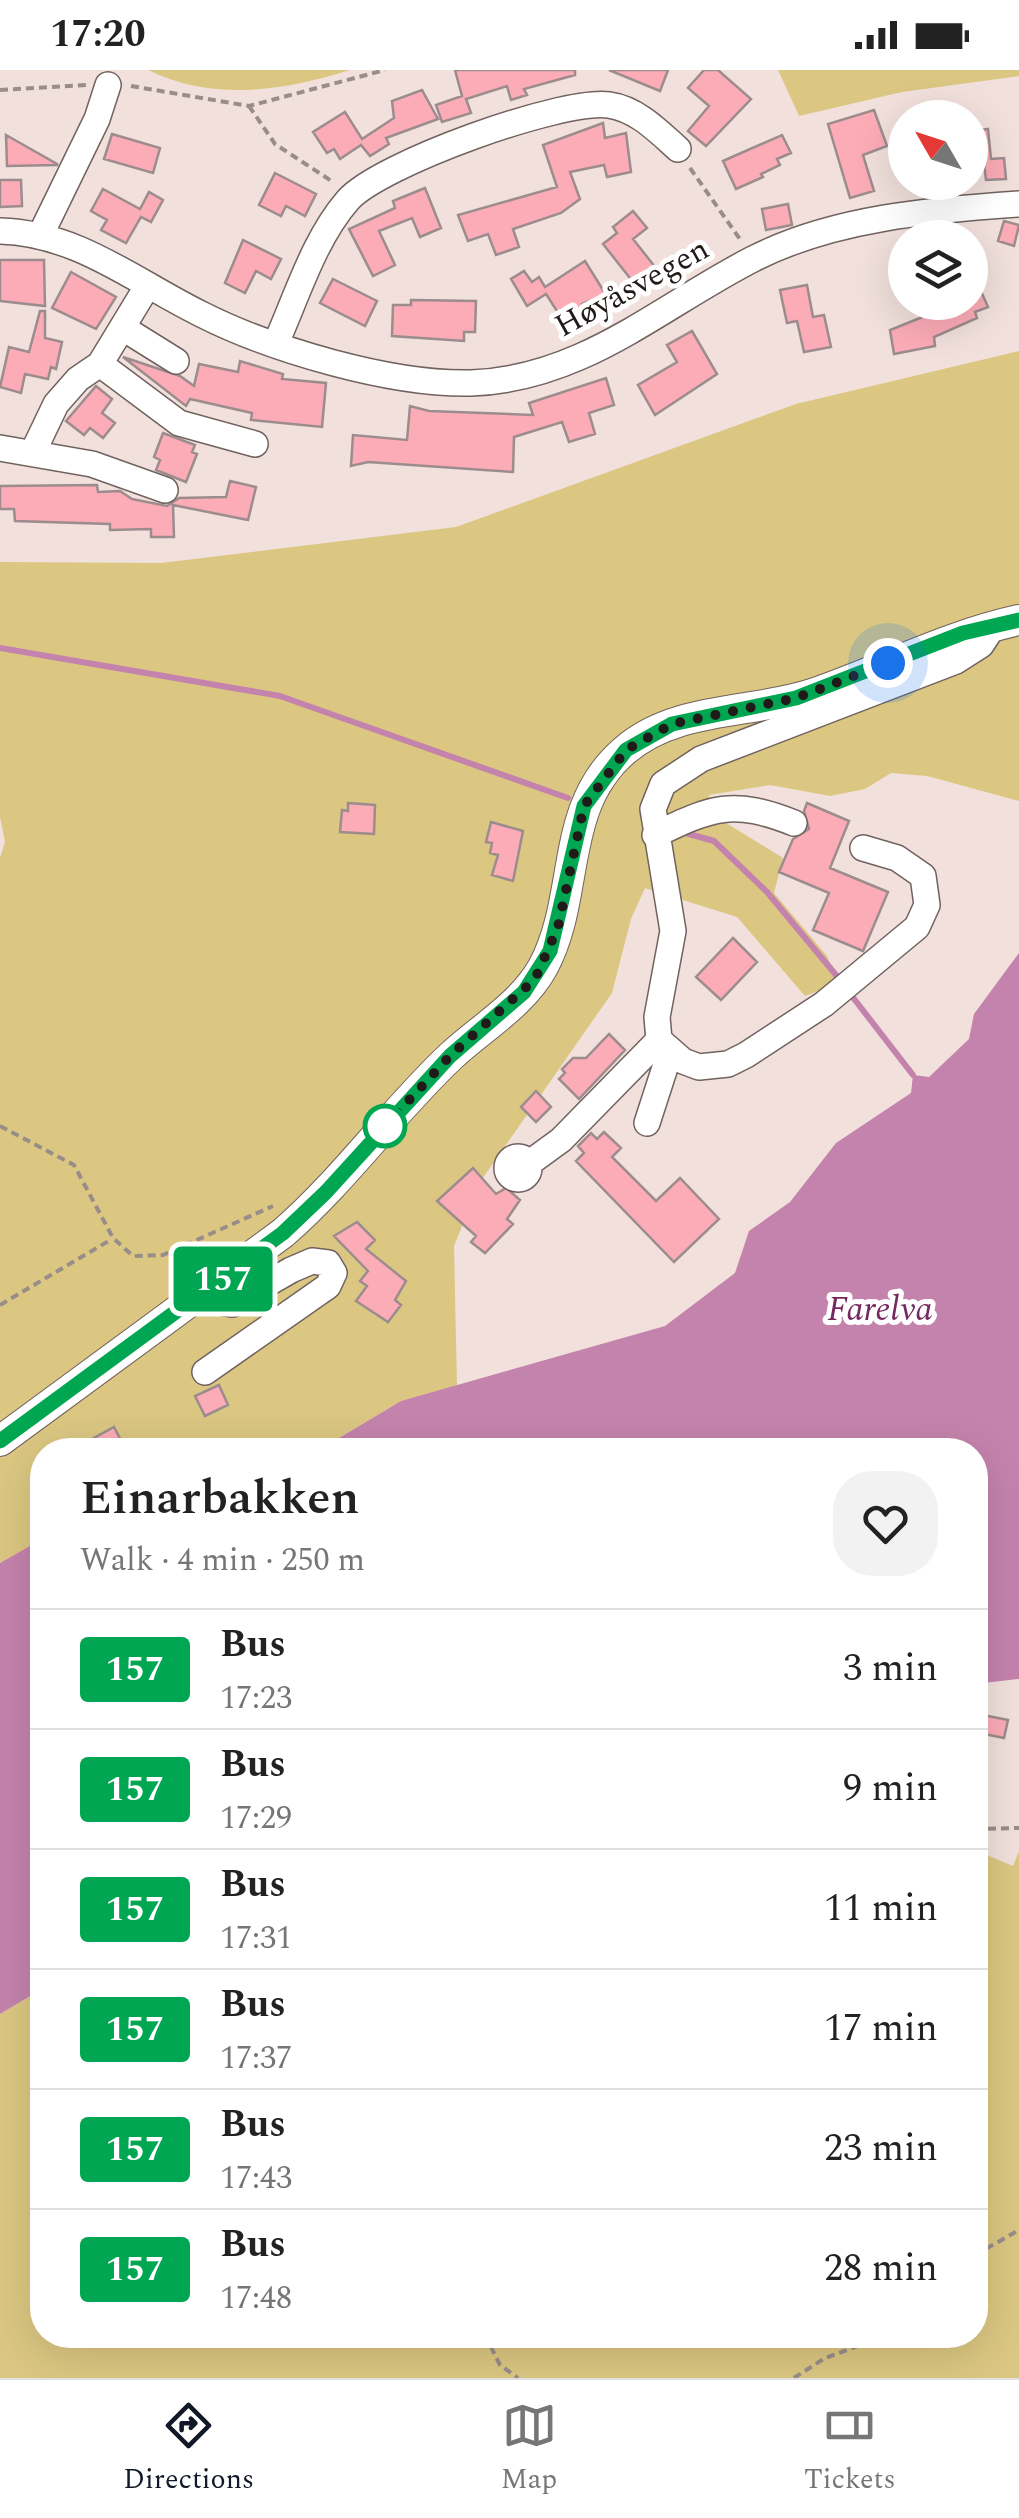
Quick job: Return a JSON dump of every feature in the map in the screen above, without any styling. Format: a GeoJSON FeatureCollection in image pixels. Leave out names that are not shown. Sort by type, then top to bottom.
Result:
{"type":"FeatureCollection","features":[{"type":"Feature","properties":{"kind":"main road"},"geometry":{"type":"LineString","coordinates":[[0,1441],[209,1290],[311,1208],[450,1056],[535,979],[558,927],[584,806],[626,750],[672,724],[796,698],[1006,622]]}},
{"type":"Feature","properties":{"kind":"street"},"geometry":{"type":"LineString","coordinates":[[41,234],[97,119],[108,85]]}},
{"type":"Feature","properties":{"kind":"street"},"geometry":{"type":"LineString","coordinates":[[276,342],[326,234],[351,197],[386,172],[437,151],[590,106],[627,110],[678,149]]}},
{"type":"Feature","properties":{"kind":"street","name":"Høyåsvegen"},"geometry":{"type":"LineString","coordinates":[[0,231],[41,234],[80,248],[204,316],[276,342],[385,374],[471,382],[568,364],[603,349],[754,258],[853,225],[1019,204]]}},
{"type":"Feature","properties":{"kind":"street"},"geometry":{"type":"LineString","coordinates":[[33,452],[56,404],[78,379],[100,364],[148,285]]}},
{"type":"Feature","properties":{"kind":"street"},"geometry":{"type":"LineString","coordinates":[[123,328],[176,361]]}},
{"type":"Feature","properties":{"kind":"street"},"geometry":{"type":"LineString","coordinates":[[100,364],[179,423],[255,444]]}},
{"type":"Feature","properties":{"kind":"street"},"geometry":{"type":"LineString","coordinates":[[0,448],[92,464],[165,490]]}},
{"type":"Feature","properties":{"kind":"street"},"geometry":{"type":"LineString","coordinates":[[647,1123],[664,1046],[657,1017],[672,931],[655,834],[656,796],[684,766],[956,660],[981,645],[1006,622]]}},
{"type":"Feature","properties":{"kind":"street"},"geometry":{"type":"LineString","coordinates":[[655,834],[702,812],[723,808],[748,807],[794,823]]}},
{"type":"Feature","properties":{"kind":"street"},"geometry":{"type":"LineString","coordinates":[[664,1046],[700,1067],[728,1064],[824,1004],[917,927],[927,905],[928,888],[912,867],[863,848]]}},
{"type":"Feature","properties":{"kind":"street"},"geometry":{"type":"LineString","coordinates":[[528,1164],[561,1140],[664,1046]]}},
{"type":"Feature","properties":{"kind":"street"},"geometry":{"type":"LineString","coordinates":[[205,1372],[328,1286],[334,1273],[328,1263],[312,1260],[232,1304],[220,1302],[209,1290]]}},
{"type":"Feature","properties":{"kind":"path"},"geometry":{"type":"LineString","coordinates":[[0,90],[108,85],[154,88],[250,106],[385,70]]}},
{"type":"Feature","properties":{"kind":"path"},"geometry":{"type":"LineString","coordinates":[[250,106],[274,144],[351,197]]}},
{"type":"Feature","properties":{"kind":"path"},"geometry":{"type":"LineString","coordinates":[[678,149],[754,258]]}},
{"type":"Feature","properties":{"kind":"path"},"geometry":{"type":"LineString","coordinates":[[0,1126],[74,1165],[112,1238],[133,1256],[163,1255],[281,1201]]}},
{"type":"Feature","properties":{"kind":"path"},"geometry":{"type":"LineString","coordinates":[[0,1306],[112,1238]]}},
{"type":"Feature","properties":{"kind":"path"},"geometry":{"type":"LineString","coordinates":[[988,1829],[1019,1828]]}},
{"type":"Feature","properties":{"kind":"path"},"geometry":{"type":"LineString","coordinates":[[988,2248],[1019,2230]]}},
{"type":"Feature","properties":{"kind":"path"},"geometry":{"type":"LineString","coordinates":[[492,2348],[500,2365],[518,2378]]}},
{"type":"Feature","properties":{"kind":"path"},"geometry":{"type":"LineString","coordinates":[[794,2378],[826,2358],[853,2348]]}},
{"type":"Feature","properties":{"kind":"shaded area"},"geometry":{"type":"Polygon","coordinates":[[[148,70],[350,70],[274,88],[223,90],[173,80],[148,70]]]}},
{"type":"Feature","properties":{"kind":"shaded area"},"geometry":{"type":"Polygon","coordinates":[[[778,70],[1019,70],[1019,76],[902,92],[799,116],[778,70]]]}},
{"type":"Feature","properties":{"kind":"shaded area"},"geometry":{"type":"Polygon","coordinates":[[[1019,351],[1019,801],[927,776],[891,773],[865,789],[830,796],[770,785],[709,795],[713,815],[783,858],[774,893],[827,956],[837,984],[805,996],[737,917],[645,888],[631,919],[612,993],[480,1182],[454,1246],[457,1387],[401,1401],[339,1438],[30,1438],[30,1546],[0,1563],[0,858],[5,842],[0,817],[0,562],[161,563],[456,527],[796,404],[1019,351]]]}},
{"type":"Feature","properties":{"kind":"shaded area"},"geometry":{"type":"Polygon","coordinates":[[[1019,1851],[1019,2378],[0,2378],[0,2014],[30,1996],[30,2348],[988,2348],[988,1855],[1013,1866],[1019,1851]]]}},
{"type":"Feature","properties":{"kind":"water","name":"Farelva"},"geometry":{"type":"Polygon","coordinates":[[[1019,953],[1019,1679],[988,1683],[988,1438],[339,1438],[401,1401],[665,1326],[735,1273],[749,1231],[790,1202],[836,1143],[911,1093],[913,1075],[929,1077],[969,1039],[974,1014],[1019,953]]]}},
{"type":"Feature","properties":{"kind":"water"},"geometry":{"type":"Polygon","coordinates":[[[30,1546],[30,1996],[0,2014],[0,1563],[30,1546]]]}},
{"type":"Feature","properties":{"kind":"building"},"geometry":{"type":"Polygon","coordinates":[[[455,70],[575,70],[575,75],[524,89],[527,95],[511,100],[507,86],[466,99],[471,113],[442,122],[436,105],[462,96],[455,70]]]}},
{"type":"Feature","properties":{"kind":"building"},"geometry":{"type":"Polygon","coordinates":[[[609,70],[668,70],[660,91],[609,70]]]}},
{"type":"Feature","properties":{"kind":"building"},"geometry":{"type":"Polygon","coordinates":[[[704,70],[718,70],[751,99],[706,146],[688,131],[709,106],[688,88],[704,70]]]}},
{"type":"Feature","properties":{"kind":"building"},"geometry":{"type":"Polygon","coordinates":[[[422,90],[438,119],[386,138],[389,144],[370,156],[361,145],[340,159],[334,149],[327,153],[313,132],[345,112],[362,139],[394,118],[392,101],[422,90]]]}},
{"type":"Feature","properties":{"kind":"building"},"geometry":{"type":"Polygon","coordinates":[[[874,110],[887,146],[863,155],[874,191],[850,198],[828,124],[874,110]]]}},
{"type":"Feature","properties":{"kind":"building"},"geometry":{"type":"Polygon","coordinates":[[[603,123],[605,138],[626,133],[631,172],[607,177],[604,165],[570,172],[580,199],[561,213],[513,229],[519,247],[496,255],[488,234],[468,241],[458,215],[557,187],[543,145],[603,123]]]}},
{"type":"Feature","properties":{"kind":"building"},"geometry":{"type":"Polygon","coordinates":[[[988,129],[991,159],[1004,158],[1006,179],[988,180],[988,129]]]}},
{"type":"Feature","properties":{"kind":"building"},"geometry":{"type":"Polygon","coordinates":[[[112,134],[160,148],[153,173],[104,159],[112,134]]]}},
{"type":"Feature","properties":{"kind":"building"},"geometry":{"type":"Polygon","coordinates":[[[6,135],[57,164],[57,165],[7,166],[6,135]]]}},
{"type":"Feature","properties":{"kind":"building"},"geometry":{"type":"Polygon","coordinates":[[[782,135],[791,153],[777,159],[780,165],[761,174],[763,177],[736,189],[723,161],[782,135]]]}},
{"type":"Feature","properties":{"kind":"building"},"geometry":{"type":"Polygon","coordinates":[[[275,173],[316,194],[305,216],[286,206],[281,216],[259,205],[275,173]]]}},
{"type":"Feature","properties":{"kind":"building"},"geometry":{"type":"Polygon","coordinates":[[[0,180],[21,180],[22,206],[0,207],[0,180]]]}},
{"type":"Feature","properties":{"kind":"building"},"geometry":{"type":"Polygon","coordinates":[[[425,188],[441,228],[420,237],[412,218],[379,231],[395,265],[373,276],[349,229],[395,208],[393,201],[425,188]]]}},
{"type":"Feature","properties":{"kind":"building"},"geometry":{"type":"Polygon","coordinates":[[[103,189],[140,209],[149,192],[163,200],[151,222],[141,217],[126,243],[101,230],[107,220],[91,211],[103,189]]]}},
{"type":"Feature","properties":{"kind":"building"},"geometry":{"type":"Polygon","coordinates":[[[788,204],[792,225],[766,230],[762,209],[788,204]]]}},
{"type":"Feature","properties":{"kind":"building"},"geometry":{"type":"Polygon","coordinates":[[[633,211],[647,228],[633,239],[663,277],[648,289],[643,282],[637,287],[603,244],[617,233],[613,227],[633,211]]]}},
{"type":"Feature","properties":{"kind":"building"},"geometry":{"type":"Polygon","coordinates":[[[1004,221],[1019,225],[1014,246],[998,241],[1004,221]]]}},
{"type":"Feature","properties":{"kind":"building"},"geometry":{"type":"Polygon","coordinates":[[[243,240],[281,259],[271,279],[256,271],[245,293],[225,283],[243,240]]]}},
{"type":"Feature","properties":{"kind":"building"},"geometry":{"type":"Polygon","coordinates":[[[0,260],[44,260],[45,306],[0,301],[0,260]]]}},
{"type":"Feature","properties":{"kind":"building"},"geometry":{"type":"Polygon","coordinates":[[[585,261],[608,298],[593,307],[589,301],[582,304],[585,313],[566,325],[546,294],[527,306],[511,279],[524,271],[532,282],[539,277],[545,287],[585,261]]]}},
{"type":"Feature","properties":{"kind":"building"},"geometry":{"type":"Polygon","coordinates":[[[71,272],[116,297],[96,329],[52,308],[71,272]]]}},
{"type":"Feature","properties":{"kind":"building"},"geometry":{"type":"Polygon","coordinates":[[[333,279],[377,301],[365,326],[320,303],[333,279]]]}},
{"type":"Feature","properties":{"kind":"building"},"geometry":{"type":"Polygon","coordinates":[[[807,285],[813,317],[824,315],[831,347],[804,352],[797,321],[787,323],[780,290],[807,285]]]}},
{"type":"Feature","properties":{"kind":"building"},"geometry":{"type":"Polygon","coordinates":[[[411,300],[476,301],[475,332],[464,332],[464,341],[392,336],[393,305],[411,305],[411,300]]]}},
{"type":"Feature","properties":{"kind":"building"},"geometry":{"type":"Polygon","coordinates":[[[40,311],[45,311],[45,338],[62,342],[56,369],[51,367],[48,379],[25,374],[21,393],[0,387],[9,347],[29,352],[40,311]]]}},
{"type":"Feature","properties":{"kind":"building"},"geometry":{"type":"Polygon","coordinates":[[[915,320],[972,320],[934,337],[935,346],[894,354],[890,330],[915,320]]]}},
{"type":"Feature","properties":{"kind":"building"},"geometry":{"type":"Polygon","coordinates":[[[692,331],[717,374],[655,415],[638,385],[677,362],[667,345],[692,331]]]}},
{"type":"Feature","properties":{"kind":"building"},"geometry":{"type":"Polygon","coordinates":[[[123,357],[180,376],[194,386],[199,364],[238,372],[240,361],[283,374],[282,379],[326,383],[322,427],[251,420],[252,413],[190,399],[186,406],[123,357]]]}},
{"type":"Feature","properties":{"kind":"building"},"geometry":{"type":"Polygon","coordinates":[[[606,378],[614,405],[589,413],[595,434],[569,442],[562,422],[514,437],[513,472],[368,462],[351,466],[353,435],[407,440],[410,406],[429,411],[533,415],[529,403],[606,378]]]}},
{"type":"Feature","properties":{"kind":"building"},"geometry":{"type":"Polygon","coordinates":[[[96,386],[112,399],[102,413],[115,423],[103,438],[90,428],[84,435],[66,421],[96,386]]]}},
{"type":"Feature","properties":{"kind":"building"},"geometry":{"type":"Polygon","coordinates":[[[163,433],[195,445],[192,452],[197,454],[186,482],[156,470],[160,460],[154,457],[163,433]]]}},
{"type":"Feature","properties":{"kind":"building"},"geometry":{"type":"Polygon","coordinates":[[[230,481],[256,487],[248,520],[173,505],[174,537],[151,537],[151,529],[110,530],[110,524],[15,521],[14,509],[0,509],[0,486],[97,485],[98,492],[120,491],[132,499],[167,506],[179,498],[226,497],[230,481]]]}},
{"type":"Feature","properties":{"kind":"building"},"geometry":{"type":"Polygon","coordinates":[[[348,803],[375,805],[374,834],[340,832],[342,810],[348,811],[348,803]]]}},
{"type":"Feature","properties":{"kind":"building"},"geometry":{"type":"Polygon","coordinates":[[[807,803],[849,821],[830,868],[888,892],[863,951],[813,930],[829,893],[779,872],[793,839],[809,829],[804,811],[807,803]]]}},
{"type":"Feature","properties":{"kind":"building"},"geometry":{"type":"Polygon","coordinates":[[[491,822],[523,831],[513,881],[492,875],[498,855],[490,853],[492,843],[486,842],[491,822]]]}},
{"type":"Feature","properties":{"kind":"building"},"geometry":{"type":"Polygon","coordinates":[[[733,938],[757,962],[721,1000],[696,977],[733,938]]]}},
{"type":"Feature","properties":{"kind":"building"},"geometry":{"type":"Polygon","coordinates":[[[609,1034],[625,1050],[579,1099],[559,1079],[565,1073],[562,1069],[573,1058],[586,1058],[609,1034]]]}},
{"type":"Feature","properties":{"kind":"building"},"geometry":{"type":"Polygon","coordinates":[[[536,1091],[551,1107],[536,1122],[521,1107],[536,1091]]]}},
{"type":"Feature","properties":{"kind":"building"},"geometry":{"type":"Polygon","coordinates":[[[604,1132],[621,1148],[612,1157],[656,1201],[680,1178],[719,1219],[674,1262],[576,1161],[584,1153],[578,1146],[591,1133],[597,1139],[604,1132]]]}},
{"type":"Feature","properties":{"kind":"building"},"geometry":{"type":"Polygon","coordinates":[[[473,1168],[496,1194],[506,1188],[520,1200],[507,1219],[513,1224],[485,1253],[471,1242],[476,1236],[437,1201],[473,1168]]]}},
{"type":"Feature","properties":{"kind":"building"},"geometry":{"type":"Polygon","coordinates":[[[357,1222],[375,1240],[366,1249],[406,1281],[395,1300],[401,1305],[388,1322],[356,1301],[367,1286],[360,1281],[368,1271],[334,1236],[357,1222]]]}},
{"type":"Feature","properties":{"kind":"building"},"geometry":{"type":"Polygon","coordinates":[[[219,1385],[228,1405],[205,1416],[195,1396],[219,1385]]]}},
{"type":"Feature","properties":{"kind":"building"},"geometry":{"type":"Polygon","coordinates":[[[114,1427],[120,1438],[94,1438],[114,1427]]]}},
{"type":"Feature","properties":{"kind":"building"},"geometry":{"type":"Polygon","coordinates":[[[988,1716],[1008,1720],[1004,1738],[988,1735],[988,1716]]]}},
{"type":"Feature","properties":{"kind":"waterway"},"geometry":{"type":"LineString","coordinates":[[0,648],[280,696],[568,798]]}},
{"type":"Feature","properties":{"kind":"waterway"},"geometry":{"type":"LineString","coordinates":[[682,832],[714,841],[767,892],[841,981]]}},
{"type":"Feature","properties":{"kind":"waterway"},"geometry":{"type":"LineString","coordinates":[[848,991],[913,1075]]}},
{"type":"Feature","properties":{"kind":"bus line","name":"157"},"geometry":{"type":"LineString","coordinates":[[0,1441],[283,1233],[311,1208],[450,1056],[524,992],[543,966],[558,927],[568,864],[584,806],[609,767],[626,750],[672,724],[817,692],[963,633],[1019,620]]}},
{"type":"Feature","properties":{"kind":"route"},"geometry":{"type":"LineString","coordinates":[[385,1126],[450,1056],[508,1008],[535,979],[558,927],[568,864],[584,806],[609,767],[626,750],[672,724],[796,698],[888,663]]}}]}
